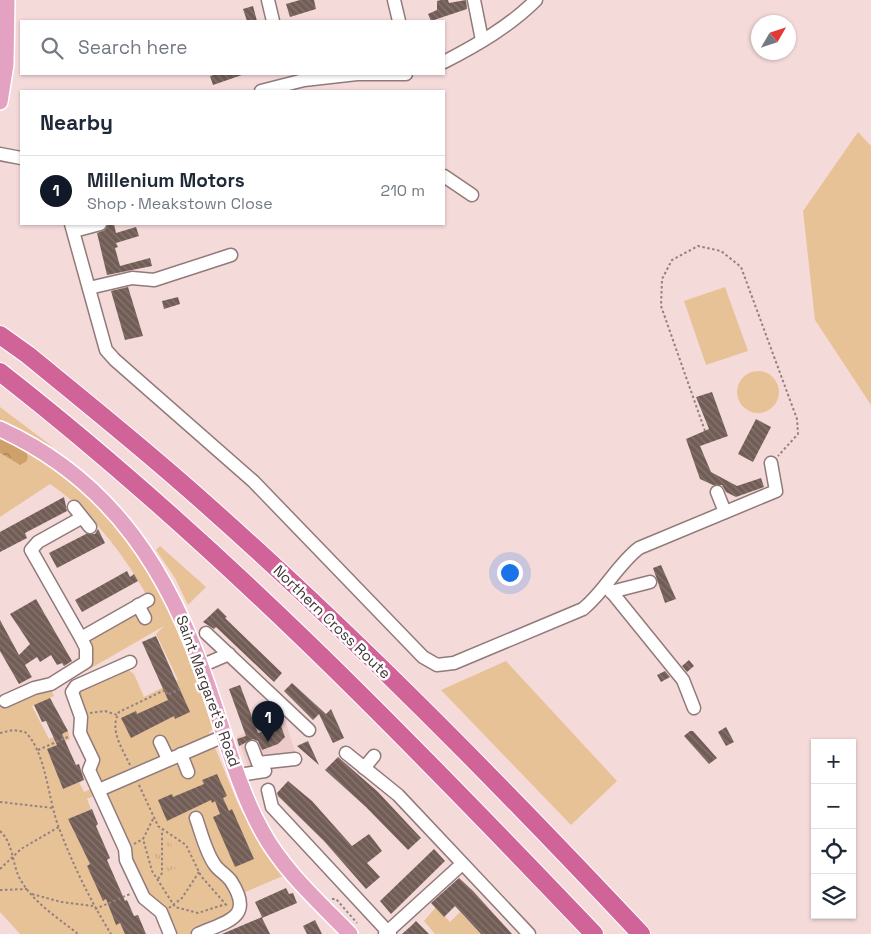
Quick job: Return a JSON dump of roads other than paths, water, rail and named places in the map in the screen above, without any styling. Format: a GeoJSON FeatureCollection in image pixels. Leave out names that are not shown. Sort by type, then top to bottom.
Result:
{"type":"FeatureCollection","features":[{"type":"Feature","properties":{"kind":"highway","name":"Northern Cross Route"},"geometry":{"type":"LineString","coordinates":[[0,335],[36,362],[191,491],[333,621],[540,827],[641,934]]}},
{"type":"Feature","properties":{"kind":"highway","name":"Northern Cross Route"},"geometry":{"type":"LineString","coordinates":[[0,372],[169,513],[307,641],[594,934]]}},
{"type":"Feature","properties":{"kind":"main road"},"geometry":{"type":"LineString","coordinates":[[0,102],[6,64],[7,0]]}},
{"type":"Feature","properties":{"kind":"main road","name":"Saint Margaret's Road"},"geometry":{"type":"LineString","coordinates":[[0,429],[50,457],[103,500],[153,561],[178,607],[201,666],[224,736],[254,770],[262,831],[276,853],[350,934]]}},
{"type":"Feature","properties":{"kind":"street"},"geometry":{"type":"LineString","coordinates":[[268,0],[273,20]]}},
{"type":"Feature","properties":{"kind":"street"},"geometry":{"type":"LineString","coordinates":[[394,0],[399,20]]}},
{"type":"Feature","properties":{"kind":"street"},"geometry":{"type":"LineString","coordinates":[[474,0],[482,40]]}},
{"type":"Feature","properties":{"kind":"street"},"geometry":{"type":"LineString","coordinates":[[445,61],[520,17],[530,3]]}},
{"type":"Feature","properties":{"kind":"street"},"geometry":{"type":"LineString","coordinates":[[274,86],[304,80],[348,75]]}},
{"type":"Feature","properties":{"kind":"street"},"geometry":{"type":"LineString","coordinates":[[0,154],[20,158]]}},
{"type":"Feature","properties":{"kind":"street"},"geometry":{"type":"LineString","coordinates":[[445,177],[472,195]]}},
{"type":"Feature","properties":{"kind":"street"},"geometry":{"type":"LineString","coordinates":[[93,225],[72,228],[106,350],[253,481],[423,657],[437,665],[454,663],[583,609],[609,588],[625,558],[639,548],[776,491],[772,463]]}},
{"type":"Feature","properties":{"kind":"street"},"geometry":{"type":"LineString","coordinates":[[89,288],[132,278],[154,280],[231,255]]}},
{"type":"Feature","properties":{"kind":"street"},"geometry":{"type":"LineString","coordinates":[[717,492],[725,512]]}},
{"type":"Feature","properties":{"kind":"street"},"geometry":{"type":"LineString","coordinates":[[2,701],[34,688],[51,684],[86,662],[86,648],[61,594],[31,550],[38,542],[81,518]]}},
{"type":"Feature","properties":{"kind":"street"},"geometry":{"type":"LineString","coordinates":[[609,588],[650,582]]}},
{"type":"Feature","properties":{"kind":"street"},"geometry":{"type":"LineString","coordinates":[[609,588],[683,680],[694,708]]}},
{"type":"Feature","properties":{"kind":"street"},"geometry":{"type":"LineString","coordinates":[[81,638],[143,602],[144,618]]}},
{"type":"Feature","properties":{"kind":"street"},"geometry":{"type":"LineString","coordinates":[[206,634],[309,730]]}},
{"type":"Feature","properties":{"kind":"street"},"geometry":{"type":"LineString","coordinates":[[201,666],[229,654]]}},
{"type":"Feature","properties":{"kind":"street"},"geometry":{"type":"LineString","coordinates":[[130,662],[76,686],[72,692],[73,699],[81,717],[80,733],[92,760],[89,770],[125,849],[126,860],[144,898],[161,912],[170,934]]}},
{"type":"Feature","properties":{"kind":"street"},"geometry":{"type":"LineString","coordinates":[[99,790],[224,736]]}},
{"type":"Feature","properties":{"kind":"street"},"geometry":{"type":"LineString","coordinates":[[160,742],[168,759]]}},
{"type":"Feature","properties":{"kind":"street"},"geometry":{"type":"LineString","coordinates":[[252,747],[254,770],[295,760]]}},
{"type":"Feature","properties":{"kind":"street"},"geometry":{"type":"LineString","coordinates":[[346,753],[398,795],[529,934]]}},
{"type":"Feature","properties":{"kind":"street"},"geometry":{"type":"LineString","coordinates":[[181,754],[188,772]]}},
{"type":"Feature","properties":{"kind":"street"},"geometry":{"type":"LineString","coordinates":[[364,768],[374,756]]}},
{"type":"Feature","properties":{"kind":"street"},"geometry":{"type":"LineString","coordinates":[[268,790],[272,807],[388,933],[462,864]]}},
{"type":"Feature","properties":{"kind":"street"},"geometry":{"type":"LineString","coordinates":[[196,818],[214,864],[230,880],[242,903],[241,911],[219,930],[198,934]]}},
{"type":"Feature","properties":{"kind":"place","name":"Millenium Motors"},"geometry":{"type":"Point","coordinates":[268,742]}}]}
